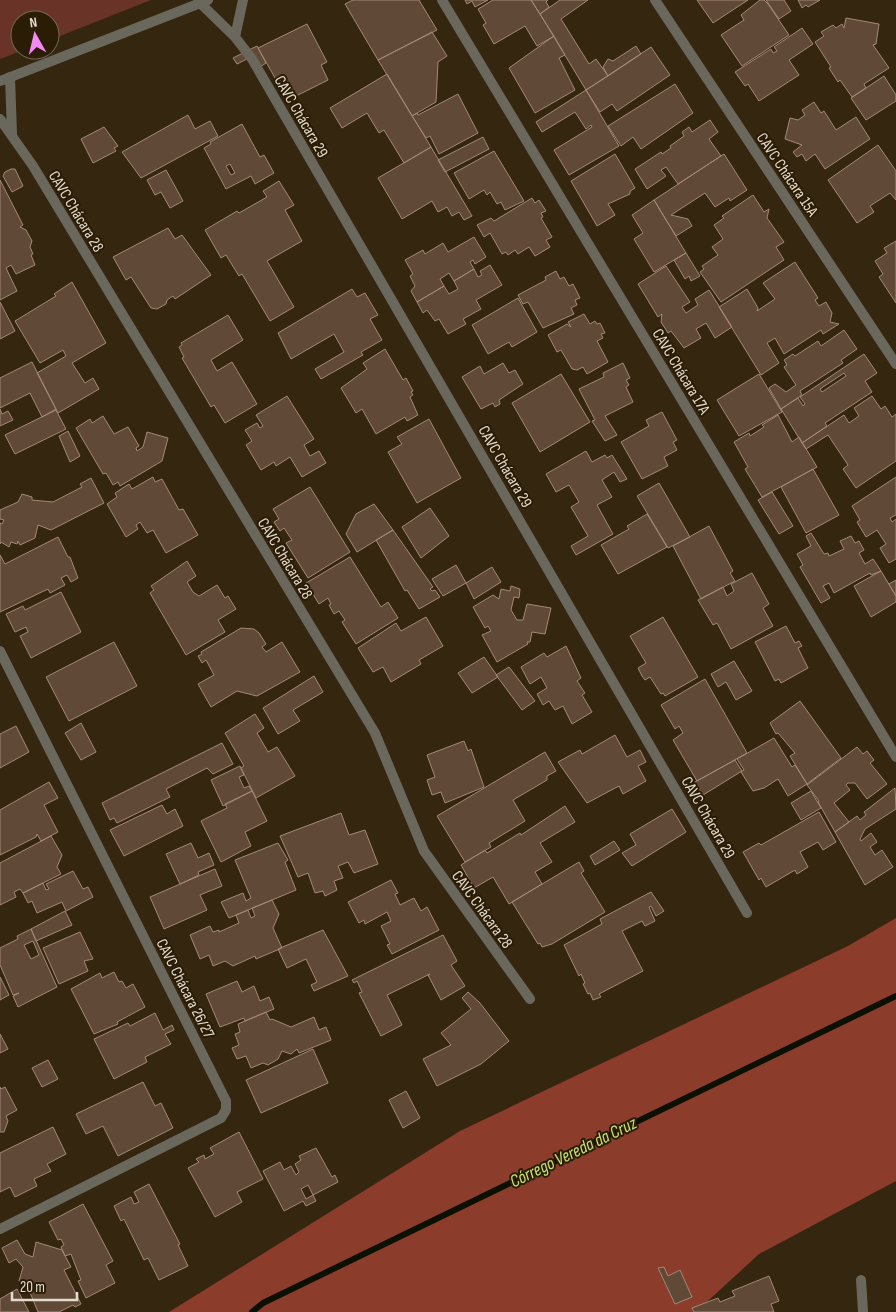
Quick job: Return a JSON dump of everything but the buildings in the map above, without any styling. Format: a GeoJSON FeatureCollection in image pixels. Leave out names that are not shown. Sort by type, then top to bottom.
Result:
{"type":"FeatureCollection","features":[{"type":"Feature","properties":{"kind":"street"},"geometry":{"type":"LineString","coordinates":[[235,36],[243,0]]}},
{"type":"Feature","properties":{"kind":"street","name":"CAVC Chácara 17A"},"geometry":{"type":"LineString","coordinates":[[442,0],[896,757]]}},
{"type":"Feature","properties":{"kind":"street","name":"CAVC Chácara 15A"},"geometry":{"type":"LineString","coordinates":[[655,0],[896,364]]}},
{"type":"Feature","properties":{"kind":"street"},"geometry":{"type":"LineString","coordinates":[[5,79],[204,2]]}},
{"type":"Feature","properties":{"kind":"street","name":"CAVC Chácara 29"},"geometry":{"type":"LineString","coordinates":[[204,2],[235,36],[257,68],[747,913]]}},
{"type":"Feature","properties":{"kind":"street","name":"CAVC Chácara 28"},"geometry":{"type":"LineString","coordinates":[[5,79],[12,134]]}},
{"type":"Feature","properties":{"kind":"street","name":"CAVC Chácara 28"},"geometry":{"type":"LineString","coordinates":[[0,119],[12,134],[374,733],[424,850],[530,999]]}},
{"type":"Feature","properties":{"kind":"street","name":"CAVC Chácara 26/27"},"geometry":{"type":"LineString","coordinates":[[0,650],[226,1100],[226,1110],[221,1118],[0,1229]]}},
{"type":"Feature","properties":{"kind":"street"},"geometry":{"type":"LineString","coordinates":[[861,1280],[863,1312]]}},
{"type":"Feature","properties":{"kind":"shaded area"},"geometry":{"type":"Polygon","coordinates":[[[0,0],[151,0],[60,36],[60,10],[10,10],[10,55],[0,59],[0,0]]]}},
{"type":"Feature","properties":{"kind":"shaded area"},"geometry":{"type":"Polygon","coordinates":[[[896,918],[896,1181],[759,1254],[696,1312],[169,1312],[460,1131],[848,946],[896,918]]]}},
{"type":"Feature","properties":{"kind":"waterway","name":"Córrego Vereda da Cruz"},"geometry":{"type":"LineString","coordinates":[[252,1312],[263,1303],[896,996]]}}]}
